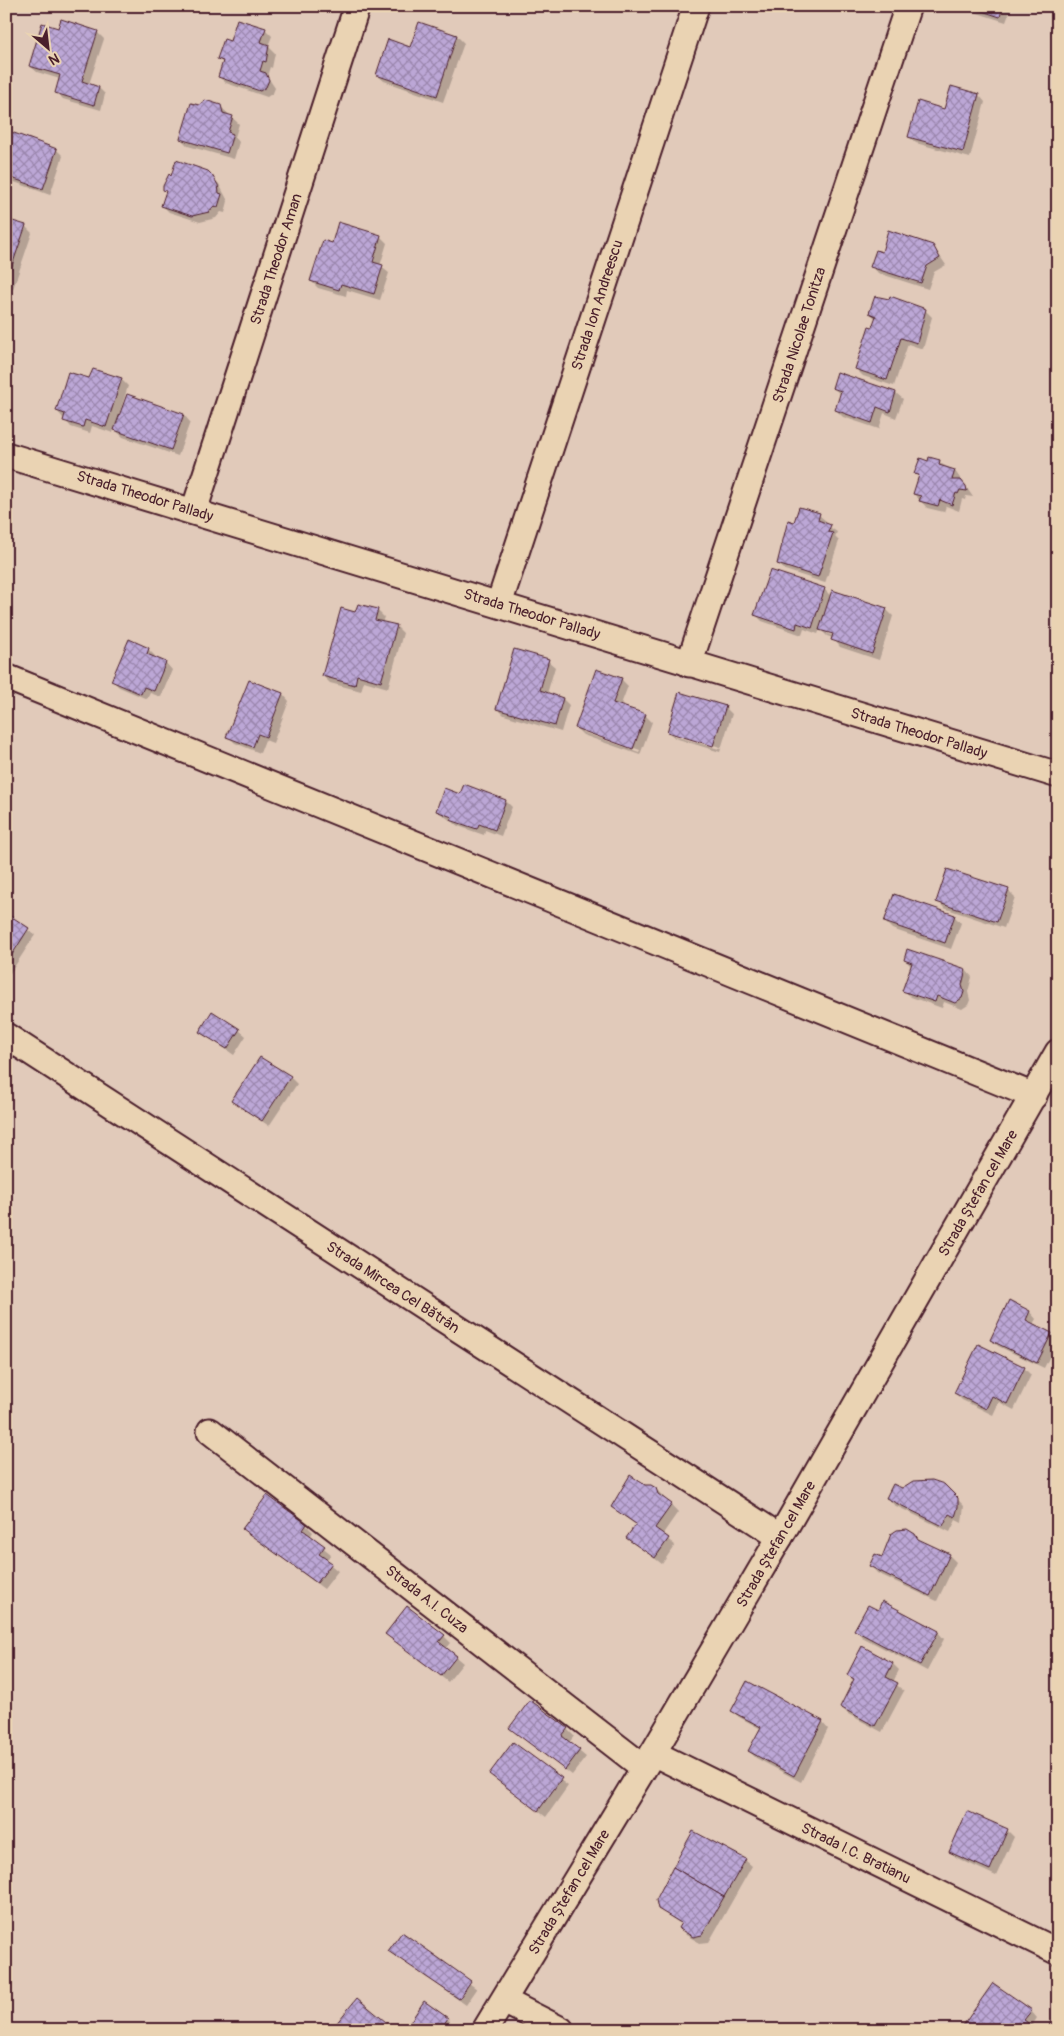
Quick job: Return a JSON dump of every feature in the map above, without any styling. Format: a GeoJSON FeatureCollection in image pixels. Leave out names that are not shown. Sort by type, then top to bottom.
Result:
{"type":"FeatureCollection","features":[{"type":"Feature","properties":{"kind":"street","name":"Strada Theodor Aman"},"geometry":{"type":"LineString","coordinates":[[194,511],[357,6]]}},
{"type":"Feature","properties":{"kind":"street","name":"Strada Ion Andreescu"},"geometry":{"type":"LineString","coordinates":[[499,604],[696,6]]}},
{"type":"Feature","properties":{"kind":"street","name":"Strada Nicolae Tonitza"},"geometry":{"type":"LineString","coordinates":[[689,664],[908,6]]}},
{"type":"Feature","properties":{"kind":"street","name":"Strada Theodor Pallady"},"geometry":{"type":"LineString","coordinates":[[6,455],[1058,775]]}},
{"type":"Feature","properties":{"kind":"street"},"geometry":{"type":"LineString","coordinates":[[6,677],[1034,1096]]}},
{"type":"Feature","properties":{"kind":"street","name":"Strada Mircea Cel Bătrân"},"geometry":{"type":"LineString","coordinates":[[6,1036],[780,1537]]}},
{"type":"Feature","properties":{"kind":"street","name":"Strada Ștefan cel Mare"},"geometry":{"type":"LineString","coordinates":[[484,2030],[504,2001],[780,1537],[1058,1052]]}},
{"type":"Feature","properties":{"kind":"street","name":"Strada A.I. Cuza"},"geometry":{"type":"LineString","coordinates":[[210,1431],[648,1760]]}},
{"type":"Feature","properties":{"kind":"street","name":"Strada I.C. Bratianu"},"geometry":{"type":"LineString","coordinates":[[648,1760],[1058,1952]]}},
{"type":"Feature","properties":{"kind":"street"},"geometry":{"type":"LineString","coordinates":[[504,2001],[561,2030]]}},
{"type":"Feature","properties":{"kind":"building"},"geometry":{"type":"Polygon","coordinates":[[[967,6],[1003,6],[1000,17],[967,6]]]}},
{"type":"Feature","properties":{"kind":"building"},"geometry":{"type":"Polygon","coordinates":[[[61,19],[98,31],[82,81],[99,87],[94,105],[55,93],[60,75],[29,66],[42,23],[58,28],[61,19]]]}},
{"type":"Feature","properties":{"kind":"building"},"geometry":{"type":"Polygon","coordinates":[[[237,19],[266,28],[261,42],[269,45],[266,62],[263,61],[260,71],[266,73],[269,80],[266,87],[260,91],[218,77],[223,61],[217,59],[224,39],[230,41],[237,19]]]}},
{"type":"Feature","properties":{"kind":"building"},"geometry":{"type":"Polygon","coordinates":[[[419,22],[457,35],[437,96],[376,75],[388,39],[410,47],[419,22]]]}},
{"type":"Feature","properties":{"kind":"building"},"geometry":{"type":"Polygon","coordinates":[[[951,86],[979,94],[963,152],[908,137],[918,101],[944,109],[951,86]]]}},
{"type":"Feature","properties":{"kind":"building"},"geometry":{"type":"Polygon","coordinates":[[[205,100],[221,105],[223,113],[233,116],[228,132],[233,134],[227,153],[180,139],[191,103],[199,105],[205,100]]]}},
{"type":"Feature","properties":{"kind":"building"},"geometry":{"type":"Polygon","coordinates":[[[6,130],[57,149],[43,189],[6,176],[6,130]]]}},
{"type":"Feature","properties":{"kind":"building"},"geometry":{"type":"Polygon","coordinates":[[[176,160],[208,171],[212,175],[218,185],[219,193],[222,194],[218,207],[214,206],[209,212],[192,216],[161,206],[166,191],[163,190],[163,186],[169,174],[171,176],[176,160]]]}},
{"type":"Feature","properties":{"kind":"building"},"geometry":{"type":"Polygon","coordinates":[[[6,219],[26,225],[6,283],[6,219]]]}},
{"type":"Feature","properties":{"kind":"building"},"geometry":{"type":"Polygon","coordinates":[[[338,222],[381,235],[373,262],[383,265],[374,294],[341,284],[339,290],[310,281],[323,240],[332,243],[338,222]]]}},
{"type":"Feature","properties":{"kind":"building"},"geometry":{"type":"Polygon","coordinates":[[[888,230],[933,245],[940,258],[927,266],[921,283],[870,267],[876,250],[882,252],[888,230]]]}},
{"type":"Feature","properties":{"kind":"building"},"geometry":{"type":"Polygon","coordinates":[[[875,296],[889,299],[890,296],[926,309],[917,343],[901,338],[887,380],[855,369],[869,326],[872,327],[876,316],[869,313],[875,296]]]}},
{"type":"Feature","properties":{"kind":"building"},"geometry":{"type":"Polygon","coordinates":[[[93,369],[122,378],[106,427],[85,420],[83,427],[63,421],[65,414],[56,411],[68,372],[89,378],[93,369]]]}},
{"type":"Feature","properties":{"kind":"building"},"geometry":{"type":"Polygon","coordinates":[[[837,372],[896,392],[890,412],[877,407],[872,423],[835,410],[841,391],[832,388],[837,372]]]}},
{"type":"Feature","properties":{"kind":"building"},"geometry":{"type":"Polygon","coordinates":[[[127,394],[184,414],[171,450],[114,430],[127,394]]]}},
{"type":"Feature","properties":{"kind":"building"},"geometry":{"type":"Polygon","coordinates":[[[929,457],[940,460],[939,465],[955,470],[952,480],[961,480],[966,486],[967,491],[960,490],[958,494],[956,493],[952,505],[940,500],[938,506],[919,501],[921,496],[913,494],[919,475],[914,474],[920,458],[928,461],[929,457]]]}},
{"type":"Feature","properties":{"kind":"building"},"geometry":{"type":"Polygon","coordinates":[[[799,507],[820,513],[818,520],[831,525],[828,532],[833,533],[818,577],[777,564],[788,520],[794,522],[799,507]]]}},
{"type":"Feature","properties":{"kind":"building"},"geometry":{"type":"Polygon","coordinates":[[[770,570],[825,588],[812,628],[797,623],[796,629],[754,615],[770,570]]]}},
{"type":"Feature","properties":{"kind":"building"},"geometry":{"type":"Polygon","coordinates":[[[832,590],[887,608],[872,654],[831,640],[833,634],[819,630],[832,590]]]}},
{"type":"Feature","properties":{"kind":"building"},"geometry":{"type":"Polygon","coordinates":[[[358,604],[378,609],[375,620],[397,625],[381,682],[357,675],[355,685],[322,676],[341,608],[355,612],[358,604]]]}},
{"type":"Feature","properties":{"kind":"building"},"geometry":{"type":"Polygon","coordinates":[[[129,639],[149,648],[147,654],[166,662],[154,691],[144,687],[141,694],[111,681],[129,639]]]}},
{"type":"Feature","properties":{"kind":"building"},"geometry":{"type":"Polygon","coordinates":[[[514,649],[549,659],[540,690],[563,698],[555,726],[496,709],[514,649]]]}},
{"type":"Feature","properties":{"kind":"building"},"geometry":{"type":"Polygon","coordinates":[[[596,669],[622,678],[613,703],[646,714],[633,749],[575,728],[596,669]]]}},
{"type":"Feature","properties":{"kind":"building"},"geometry":{"type":"Polygon","coordinates":[[[249,680],[283,693],[266,737],[258,734],[253,747],[226,737],[249,680]]]}},
{"type":"Feature","properties":{"kind":"building"},"geometry":{"type":"Polygon","coordinates":[[[679,692],[726,706],[713,746],[667,732],[679,692]]]}},
{"type":"Feature","properties":{"kind":"building"},"geometry":{"type":"Polygon","coordinates":[[[464,784],[506,800],[495,830],[479,824],[477,829],[450,820],[452,817],[436,811],[444,788],[460,794],[464,784]]]}},
{"type":"Feature","properties":{"kind":"building"},"geometry":{"type":"Polygon","coordinates":[[[947,869],[1009,889],[997,922],[936,902],[947,869]]]}},
{"type":"Feature","properties":{"kind":"building"},"geometry":{"type":"Polygon","coordinates":[[[894,894],[955,915],[945,943],[884,922],[894,894]]]}},
{"type":"Feature","properties":{"kind":"building"},"geometry":{"type":"Polygon","coordinates":[[[6,913],[29,928],[6,964],[6,913]]]}},
{"type":"Feature","properties":{"kind":"building"},"geometry":{"type":"Polygon","coordinates":[[[907,949],[966,969],[962,985],[964,992],[962,998],[955,1003],[937,996],[935,1002],[902,991],[912,963],[904,960],[907,949]]]}},
{"type":"Feature","properties":{"kind":"building"},"geometry":{"type":"Polygon","coordinates":[[[212,1011],[240,1029],[227,1049],[199,1032],[212,1011]]]}},
{"type":"Feature","properties":{"kind":"building"},"geometry":{"type":"Polygon","coordinates":[[[260,1057],[291,1076],[262,1121],[231,1101],[260,1057]]]}},
{"type":"Feature","properties":{"kind":"building"},"geometry":{"type":"Polygon","coordinates":[[[1009,1300],[1030,1311],[1026,1320],[1052,1333],[1037,1363],[990,1340],[1009,1300]]]}},
{"type":"Feature","properties":{"kind":"building"},"geometry":{"type":"Polygon","coordinates":[[[978,1344],[1025,1367],[1007,1404],[992,1396],[986,1409],[954,1393],[978,1344]]]}},
{"type":"Feature","properties":{"kind":"building"},"geometry":{"type":"Polygon","coordinates":[[[630,1475],[645,1485],[651,1485],[656,1488],[658,1494],[672,1504],[655,1528],[669,1538],[655,1558],[626,1538],[636,1524],[611,1507],[630,1475]]]}},
{"type":"Feature","properties":{"kind":"building"},"geometry":{"type":"Polygon","coordinates":[[[932,1480],[944,1484],[958,1498],[955,1517],[949,1514],[943,1526],[886,1498],[893,1484],[902,1488],[913,1481],[932,1480]]]}},
{"type":"Feature","properties":{"kind":"building"},"geometry":{"type":"Polygon","coordinates":[[[267,1495],[307,1524],[303,1530],[325,1546],[319,1554],[332,1563],[317,1583],[242,1529],[267,1495]]]}},
{"type":"Feature","properties":{"kind":"building"},"geometry":{"type":"Polygon","coordinates":[[[907,1529],[915,1534],[918,1539],[950,1554],[930,1596],[869,1566],[875,1554],[882,1557],[891,1534],[897,1530],[907,1529]]]}},
{"type":"Feature","properties":{"kind":"building"},"geometry":{"type":"Polygon","coordinates":[[[882,1601],[939,1631],[920,1665],[854,1630],[868,1605],[878,1610],[882,1601]]]}},
{"type":"Feature","properties":{"kind":"building"},"geometry":{"type":"Polygon","coordinates":[[[407,1606],[445,1635],[439,1642],[457,1656],[441,1676],[385,1634],[407,1606]]]}},
{"type":"Feature","properties":{"kind":"building"},"geometry":{"type":"Polygon","coordinates":[[[862,1646],[893,1663],[886,1677],[898,1683],[875,1726],[840,1707],[854,1679],[847,1675],[862,1646]]]}},
{"type":"Feature","properties":{"kind":"building"},"geometry":{"type":"Polygon","coordinates":[[[747,1681],[823,1721],[794,1776],[748,1751],[761,1727],[731,1711],[747,1681]]]}},
{"type":"Feature","properties":{"kind":"building"},"geometry":{"type":"Polygon","coordinates":[[[530,1700],[568,1728],[562,1736],[580,1750],[565,1770],[509,1728],[530,1700]]]}},
{"type":"Feature","properties":{"kind":"building"},"geometry":{"type":"Polygon","coordinates":[[[513,1742],[562,1778],[538,1811],[489,1774],[513,1742]]]}},
{"type":"Feature","properties":{"kind":"building"},"geometry":{"type":"Polygon","coordinates":[[[967,1811],[1008,1829],[990,1870],[949,1852],[967,1811]]]}},
{"type":"Feature","properties":{"kind":"building"},"geometry":{"type":"Polygon","coordinates":[[[693,1831],[746,1859],[724,1897],[673,1867],[693,1831]]]}},
{"type":"Feature","properties":{"kind":"building"},"geometry":{"type":"Polygon","coordinates":[[[673,1867],[724,1897],[702,1935],[693,1937],[678,1928],[681,1923],[658,1909],[656,1900],[673,1867]]]}},
{"type":"Feature","properties":{"kind":"building"},"geometry":{"type":"Polygon","coordinates":[[[402,1932],[471,1981],[459,1999],[388,1951],[402,1932]]]}},
{"type":"Feature","properties":{"kind":"building"},"geometry":{"type":"Polygon","coordinates":[[[993,1983],[1032,2010],[1024,2020],[1038,2030],[960,2030],[993,1983]]]}},
{"type":"Feature","properties":{"kind":"building"},"geometry":{"type":"Polygon","coordinates":[[[357,1998],[386,2022],[380,2030],[331,2030],[357,1998]]]}},
{"type":"Feature","properties":{"kind":"building"},"geometry":{"type":"Polygon","coordinates":[[[424,2001],[448,2018],[440,2030],[405,2030],[424,2001]]]}}]}
